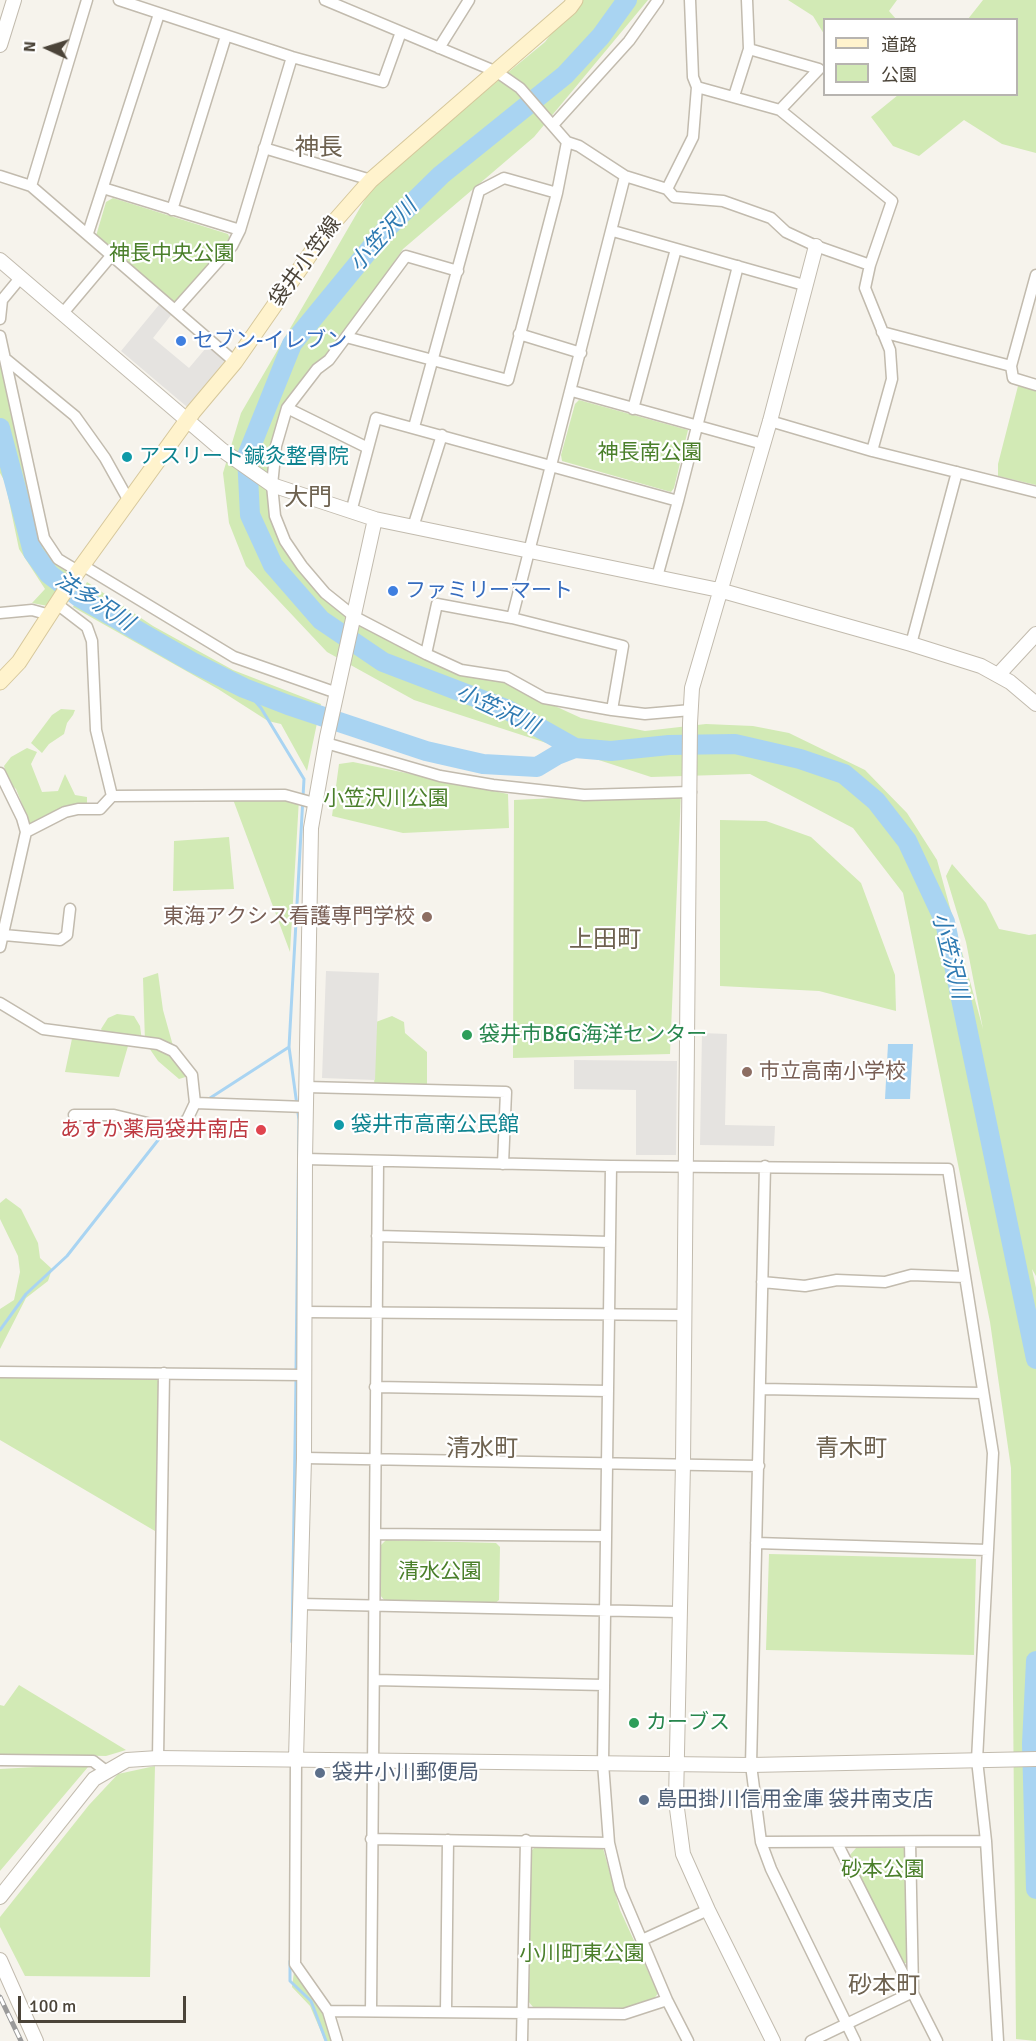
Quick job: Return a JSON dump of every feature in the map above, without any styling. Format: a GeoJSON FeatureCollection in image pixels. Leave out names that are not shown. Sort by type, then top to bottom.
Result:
{"type":"FeatureCollection","features":[{"type":"Feature","properties":{"kind":"main road","name":"袋井小笠線"},"geometry":{"type":"LineString","coordinates":[[0,682],[19,662],[79,570],[189,420],[235,362],[327,230],[371,180],[497,72],[575,0]]}},
{"type":"Feature","properties":{"kind":"street"},"geometry":{"type":"LineString","coordinates":[[0,45],[14,0]]}},
{"type":"Feature","properties":{"kind":"street"},"geometry":{"type":"LineString","coordinates":[[31,186],[87,0]]}},
{"type":"Feature","properties":{"kind":"street"},"geometry":{"type":"LineString","coordinates":[[119,0],[292,57],[383,82],[401,32]]}},
{"type":"Feature","properties":{"kind":"street"},"geometry":{"type":"LineString","coordinates":[[325,0],[497,72],[520,88],[567,142],[579,146],[625,176],[667,189],[674,197],[723,201],[771,218],[786,232],[816,246],[870,265]]}},
{"type":"Feature","properties":{"kind":"street"},"geometry":{"type":"LineString","coordinates":[[439,48],[469,0]]}},
{"type":"Feature","properties":{"kind":"street"},"geometry":{"type":"LineString","coordinates":[[551,123],[628,41],[658,0]]}},
{"type":"Feature","properties":{"kind":"street"},"geometry":{"type":"LineString","coordinates":[[667,189],[693,137],[697,87],[693,77],[690,0]]}},
{"type":"Feature","properties":{"kind":"street"},"geometry":{"type":"LineString","coordinates":[[734,96],[749,49],[747,0]]}},
{"type":"Feature","properties":{"kind":"street"},"geometry":{"type":"LineString","coordinates":[[88,233],[159,14]]}},
{"type":"Feature","properties":{"kind":"street"},"geometry":{"type":"LineString","coordinates":[[172,210],[226,36]]}},
{"type":"Feature","properties":{"kind":"street"},"geometry":{"type":"LineString","coordinates":[[749,49],[819,69],[780,110]]}},
{"type":"Feature","properties":{"kind":"street"},"geometry":{"type":"LineString","coordinates":[[175,310],[232,246],[240,230],[292,57]]}},
{"type":"Feature","properties":{"kind":"street"},"geometry":{"type":"LineString","coordinates":[[697,87],[780,110],[892,201],[870,265],[865,288],[890,350],[892,379],[872,452]]}},
{"type":"Feature","properties":{"kind":"street"},"geometry":{"type":"LineString","coordinates":[[346,337],[508,380],[557,193],[567,142]]}},
{"type":"Feature","properties":{"kind":"street"},"geometry":{"type":"LineString","coordinates":[[264,148],[371,180]]}},
{"type":"Feature","properties":{"kind":"street"},"geometry":{"type":"LineString","coordinates":[[0,176],[31,186],[235,362]]}},
{"type":"Feature","properties":{"kind":"street"},"geometry":{"type":"LineString","coordinates":[[512,618],[613,231],[625,176]]}},
{"type":"Feature","properties":{"kind":"street"},"geometry":{"type":"LineString","coordinates":[[414,427],[478,191],[504,178],[557,193]]}},
{"type":"Feature","properties":{"kind":"street"},"geometry":{"type":"LineString","coordinates":[[104,188],[240,230]]}},
{"type":"Feature","properties":{"kind":"street"},"geometry":{"type":"LineString","coordinates":[[613,231],[804,285]]}},
{"type":"Feature","properties":{"kind":"street"},"geometry":{"type":"LineString","coordinates":[[773,2041],[708,1910],[684,1854],[676,1801],[683,1463],[691,716],[692,688],[770,422],[816,246]]}},
{"type":"Feature","properties":{"kind":"street"},"geometry":{"type":"LineString","coordinates":[[633,409],[676,249]]}},
{"type":"Feature","properties":{"kind":"street"},"geometry":{"type":"LineString","coordinates":[[63,313],[111,256]]}},
{"type":"Feature","properties":{"kind":"street"},"geometry":{"type":"LineString","coordinates":[[458,271],[406,256],[346,337],[287,408],[276,446],[270,484],[275,516],[285,541],[325,593],[354,619],[461,670],[506,677],[544,698],[612,710],[691,716]]}},
{"type":"Feature","properties":{"kind":"street"},"geometry":{"type":"LineString","coordinates":[[0,260],[222,450],[270,484],[375,519],[719,590],[911,644],[981,666],[998,675],[1036,704]]}},
{"type":"Feature","properties":{"kind":"street"},"geometry":{"type":"LineString","coordinates":[[657,578],[738,266]]}},
{"type":"Feature","properties":{"kind":"street"},"geometry":{"type":"LineString","coordinates":[[1036,274],[1011,366],[1013,378],[1036,385]]}},
{"type":"Feature","properties":{"kind":"street"},"geometry":{"type":"LineString","coordinates":[[0,319],[2,300],[21,277]]}},
{"type":"Feature","properties":{"kind":"street"},"geometry":{"type":"LineString","coordinates":[[882,332],[1011,366]]}},
{"type":"Feature","properties":{"kind":"street"},"geometry":{"type":"LineString","coordinates":[[519,334],[581,353]]}},
{"type":"Feature","properties":{"kind":"street"},"geometry":{"type":"LineString","coordinates":[[0,336],[44,538],[58,559],[234,657],[336,699]]}},
{"type":"Feature","properties":{"kind":"street"},"geometry":{"type":"LineString","coordinates":[[7,360],[75,416],[105,458],[129,501]]}},
{"type":"Feature","properties":{"kind":"street"},"geometry":{"type":"LineString","coordinates":[[572,391],[763,444]]}},
{"type":"Feature","properties":{"kind":"street"},"geometry":{"type":"LineString","coordinates":[[287,408],[368,448]]}},
{"type":"Feature","properties":{"kind":"street"},"geometry":{"type":"LineString","coordinates":[[351,512],[376,418],[678,501]]}},
{"type":"Feature","properties":{"kind":"street"},"geometry":{"type":"LineString","coordinates":[[770,422],[872,452],[1036,492]]}},
{"type":"Feature","properties":{"kind":"street"},"geometry":{"type":"LineString","coordinates":[[413,527],[442,435]]}},
{"type":"Feature","properties":{"kind":"street"},"geometry":{"type":"LineString","coordinates":[[911,644],[957,472]]}},
{"type":"Feature","properties":{"kind":"street"},"geometry":{"type":"LineString","coordinates":[[337,2041],[328,2011],[295,1964],[296,1759],[304,1458],[305,1159],[311,828],[327,740],[375,519]]}},
{"type":"Feature","properties":{"kind":"street"},"geometry":{"type":"LineString","coordinates":[[426,654],[437,604],[512,618],[623,646],[612,710]]}},
{"type":"Feature","properties":{"kind":"street"},"geometry":{"type":"LineString","coordinates":[[0,614],[56,606],[87,627],[92,641],[96,730],[112,796]]}},
{"type":"Feature","properties":{"kind":"street"},"geometry":{"type":"LineString","coordinates":[[998,675],[1036,634]]}},
{"type":"Feature","properties":{"kind":"street"},"geometry":{"type":"LineString","coordinates":[[327,740],[440,776],[493,785],[584,795],[691,788]]}},
{"type":"Feature","properties":{"kind":"street"},"geometry":{"type":"LineString","coordinates":[[0,773],[22,818],[26,832],[0,946]]}},
{"type":"Feature","properties":{"kind":"street"},"geometry":{"type":"LineString","coordinates":[[26,832],[65,812],[78,809],[100,809],[112,796],[285,795],[314,803]]}},
{"type":"Feature","properties":{"kind":"street"},"geometry":{"type":"LineString","coordinates":[[4,935],[60,940],[67,935],[70,909]]}},
{"type":"Feature","properties":{"kind":"street"},"geometry":{"type":"LineString","coordinates":[[0,1003],[43,1029],[159,1044],[173,1051],[192,1075],[195,1103],[190,1116],[177,1126],[164,1127],[114,1115],[74,1115]]}},
{"type":"Feature","properties":{"kind":"street"},"geometry":{"type":"LineString","coordinates":[[306,1087],[506,1092],[503,1164]]}},
{"type":"Feature","properties":{"kind":"street"},"geometry":{"type":"LineString","coordinates":[[195,1103],[306,1107]]}},
{"type":"Feature","properties":{"kind":"street"},"geometry":{"type":"LineString","coordinates":[[305,1159],[611,1166],[948,1169],[993,1453],[981,1760],[998,2041]]}},
{"type":"Feature","properties":{"kind":"street"},"geometry":{"type":"LineString","coordinates":[[371,2010],[378,1162]]}},
{"type":"Feature","properties":{"kind":"street"},"geometry":{"type":"LineString","coordinates":[[611,1166],[603,1763],[609,1843],[620,1889],[667,2000],[688,2041]]}},
{"type":"Feature","properties":{"kind":"street"},"geometry":{"type":"LineString","coordinates":[[765,1166],[751,1765],[761,1842],[771,1869],[855,2041]]}},
{"type":"Feature","properties":{"kind":"street"},"geometry":{"type":"LineString","coordinates":[[377,1236],[610,1242]]}},
{"type":"Feature","properties":{"kind":"street"},"geometry":{"type":"LineString","coordinates":[[762,1282],[805,1286],[837,1280],[885,1281],[911,1275],[965,1277]]}},
{"type":"Feature","properties":{"kind":"street"},"geometry":{"type":"LineString","coordinates":[[305,1312],[609,1313],[685,1316]]}},
{"type":"Feature","properties":{"kind":"street"},"geometry":{"type":"LineString","coordinates":[[0,1372],[304,1375]]}},
{"type":"Feature","properties":{"kind":"street"},"geometry":{"type":"LineString","coordinates":[[158,1758],[164,1373]]}},
{"type":"Feature","properties":{"kind":"street"},"geometry":{"type":"LineString","coordinates":[[375,1386],[608,1391]]}},
{"type":"Feature","properties":{"kind":"street"},"geometry":{"type":"LineString","coordinates":[[761,1389],[983,1393]]}},
{"type":"Feature","properties":{"kind":"street"},"geometry":{"type":"LineString","coordinates":[[304,1458],[607,1461],[759,1466]]}},
{"type":"Feature","properties":{"kind":"street"},"geometry":{"type":"LineString","coordinates":[[375,1534],[606,1536]]}},
{"type":"Feature","properties":{"kind":"street"},"geometry":{"type":"LineString","coordinates":[[756,1543],[988,1550]]}},
{"type":"Feature","properties":{"kind":"street"},"geometry":{"type":"LineString","coordinates":[[300,1604],[679,1612]]}},
{"type":"Feature","properties":{"kind":"street"},"geometry":{"type":"LineString","coordinates":[[374,1680],[604,1685]]}},
{"type":"Feature","properties":{"kind":"street"},"geometry":{"type":"LineString","coordinates":[[0,1897],[94,1779],[127,1760],[158,1758],[296,1759],[751,1765],[1036,1758]]}},
{"type":"Feature","properties":{"kind":"street"},"geometry":{"type":"LineString","coordinates":[[0,1760],[93,1761],[106,1771]]}},
{"type":"Feature","properties":{"kind":"street"},"geometry":{"type":"LineString","coordinates":[[371,1839],[609,1843]]}},
{"type":"Feature","properties":{"kind":"street"},"geometry":{"type":"LineString","coordinates":[[446,2011],[448,1840]]}},
{"type":"Feature","properties":{"kind":"street"},"geometry":{"type":"LineString","coordinates":[[522,2041],[526,1840]]}},
{"type":"Feature","properties":{"kind":"street"},"geometry":{"type":"LineString","coordinates":[[761,1842],[837,1844],[986,1841]]}},
{"type":"Feature","properties":{"kind":"street"},"geometry":{"type":"LineString","coordinates":[[910,1842],[913,1992]]}},
{"type":"Feature","properties":{"kind":"street"},"geometry":{"type":"LineString","coordinates":[[837,1844],[937,2041]]}},
{"type":"Feature","properties":{"kind":"street"},"geometry":{"type":"LineString","coordinates":[[642,1940],[708,1910]]}},
{"type":"Feature","properties":{"kind":"street"},"geometry":{"type":"LineString","coordinates":[[0,1960],[36,2041]]}},
{"type":"Feature","properties":{"kind":"street"},"geometry":{"type":"LineString","coordinates":[[811,2041],[845,2022],[913,1992]]}},
{"type":"Feature","properties":{"kind":"street"},"geometry":{"type":"LineString","coordinates":[[328,2011],[624,2014],[667,2000]]}},
{"type":"Feature","properties":{"kind":"green space"},"geometry":{"type":"Polygon","coordinates":[[[576,0],[648,0],[534,137],[403,249],[326,362],[279,419],[269,497],[281,531],[315,581],[389,636],[459,669],[505,683],[581,718],[645,731],[706,724],[753,726],[789,733],[865,770],[907,813],[937,860],[983,1029],[966,942],[946,876],[952,864],[986,903],[999,929],[1029,935],[1036,934],[1036,1276],[1032,1269],[1036,1288],[1036,2041],[1016,2039],[1011,1468],[990,1322],[903,893],[853,828],[750,774],[651,777],[414,700],[327,652],[246,566],[229,523],[223,473],[241,413],[375,182],[545,42],[576,0]]]}},
{"type":"Feature","properties":{"kind":"green space"},"geometry":{"type":"Polygon","coordinates":[[[788,0],[897,0],[889,11],[895,18],[823,18],[823,32],[813,16],[788,0]]]}},
{"type":"Feature","properties":{"kind":"green space"},"geometry":{"type":"Polygon","coordinates":[[[983,0],[1036,0],[1036,153],[1002,144],[964,120],[919,156],[893,146],[871,117],[897,96],[1018,96],[1018,18],[969,18],[983,0]]]}},
{"type":"Feature","properties":{"kind":"green space","name":"神長中央公園"},"geometry":{"type":"Polygon","coordinates":[[[113,198],[228,234],[230,239],[178,302],[173,302],[96,236],[106,202],[113,198]]]}},
{"type":"Feature","properties":{"kind":"green space"},"geometry":{"type":"Polygon","coordinates":[[[0,334],[44,538],[58,559],[78,571],[48,606],[32,603],[45,589],[19,549],[5,482],[0,473],[0,334]]]}},
{"type":"Feature","properties":{"kind":"green space"},"geometry":{"type":"Polygon","coordinates":[[[1018,386],[1036,391],[1036,485],[998,476],[998,464],[1018,386]]]}},
{"type":"Feature","properties":{"kind":"green space","name":"神長南公園"},"geometry":{"type":"Polygon","coordinates":[[[579,400],[688,430],[674,488],[671,492],[562,461],[561,455],[575,404],[579,400]]]}},
{"type":"Feature","properties":{"kind":"green space"},"geometry":{"type":"Polygon","coordinates":[[[87,582],[153,626],[233,670],[321,704],[307,771],[281,724],[268,721],[218,689],[73,607],[87,582]]]}},
{"type":"Feature","properties":{"kind":"green space"},"geometry":{"type":"Polygon","coordinates":[[[61,709],[75,710],[67,723],[64,734],[49,744],[42,753],[31,743],[52,715],[61,709]]]}},
{"type":"Feature","properties":{"kind":"green space"},"geometry":{"type":"Polygon","coordinates":[[[27,748],[37,752],[31,764],[42,792],[58,791],[65,774],[75,795],[87,797],[87,805],[30,824],[16,789],[9,783],[4,766],[11,757],[27,748]]]}},
{"type":"Feature","properties":{"kind":"green space","name":"小笠沢川公園"},"geometry":{"type":"Polygon","coordinates":[[[353,762],[508,794],[509,828],[403,833],[332,816],[339,764],[353,762]]]}},
{"type":"Feature","properties":{"kind":"green space"},"geometry":{"type":"Polygon","coordinates":[[[681,792],[670,1054],[513,1058],[514,800],[681,792]]]}},
{"type":"Feature","properties":{"kind":"green space"},"geometry":{"type":"Polygon","coordinates":[[[231,794],[299,799],[290,952],[231,794]]]}},
{"type":"Feature","properties":{"kind":"green space"},"geometry":{"type":"Polygon","coordinates":[[[720,820],[766,821],[811,837],[861,883],[895,975],[896,1011],[819,991],[720,986],[720,820]]]}},
{"type":"Feature","properties":{"kind":"green space"},"geometry":{"type":"Polygon","coordinates":[[[229,837],[234,889],[173,891],[174,841],[229,837]]]}},
{"type":"Feature","properties":{"kind":"green space"},"geometry":{"type":"Polygon","coordinates":[[[158,973],[163,1010],[175,1053],[192,1075],[179,1079],[158,1061],[145,1042],[143,978],[158,973]]]}},
{"type":"Feature","properties":{"kind":"green space"},"geometry":{"type":"Polygon","coordinates":[[[117,1014],[134,1016],[140,1026],[143,1048],[128,1046],[119,1077],[65,1072],[73,1034],[106,1038],[101,1029],[108,1018],[117,1014]]]}},
{"type":"Feature","properties":{"kind":"green space"},"geometry":{"type":"Polygon","coordinates":[[[392,1016],[404,1022],[405,1033],[427,1052],[427,1090],[374,1089],[376,1022],[392,1016]]]}},
{"type":"Feature","properties":{"kind":"green space"},"geometry":{"type":"Polygon","coordinates":[[[6,1198],[21,1209],[38,1243],[40,1258],[52,1269],[48,1281],[26,1298],[0,1349],[0,1309],[14,1300],[20,1272],[18,1256],[0,1219],[0,1203],[6,1198]]]}},
{"type":"Feature","properties":{"kind":"green space"},"geometry":{"type":"Polygon","coordinates":[[[0,1372],[164,1380],[155,1531],[0,1440],[0,1372]]]}},
{"type":"Feature","properties":{"kind":"green space","name":"清水公園"},"geometry":{"type":"Polygon","coordinates":[[[386,1540],[496,1543],[500,1547],[499,1600],[494,1604],[385,1601],[380,1595],[381,1545],[386,1540]]]}},
{"type":"Feature","properties":{"kind":"green space"},"geometry":{"type":"Polygon","coordinates":[[[769,1554],[976,1559],[974,1655],[766,1650],[769,1554]]]}},
{"type":"Feature","properties":{"kind":"green space"},"geometry":{"type":"Polygon","coordinates":[[[19,1685],[126,1750],[106,1756],[0,1754],[0,1705],[4,1706],[19,1685]]]}},
{"type":"Feature","properties":{"kind":"green space"},"geometry":{"type":"Polygon","coordinates":[[[71,1765],[88,1767],[0,1871],[0,1769],[71,1765]]]}},
{"type":"Feature","properties":{"kind":"green space"},"geometry":{"type":"Polygon","coordinates":[[[155,1766],[150,1977],[25,1976],[0,1927],[0,1917],[89,1805],[118,1774],[155,1766]]]}},
{"type":"Feature","properties":{"kind":"green space","name":"小川町東公園"},"geometry":{"type":"Polygon","coordinates":[[[536,1846],[603,1848],[620,1910],[658,1993],[654,1999],[624,2008],[533,2007],[528,2001],[531,1851],[536,1846]]]}},
{"type":"Feature","properties":{"kind":"green space","name":"砂本公園"},"geometry":{"type":"Polygon","coordinates":[[[856,1848],[904,1848],[910,1963],[903,1963],[850,1855],[856,1848]]]}},
{"type":"Feature","properties":{"kind":"green space"},"geometry":{"type":"Polygon","coordinates":[[[295,1964],[320,1999],[331,2041],[325,2041],[310,2006],[292,1987],[295,1964]]]}},
{"type":"Feature","properties":{"kind":"shaded area"},"geometry":{"type":"Polygon","coordinates":[[[163,300],[175,310],[153,338],[189,368],[211,342],[235,362],[193,412],[121,351],[163,300]]]}},
{"type":"Feature","properties":{"kind":"shaded area"},"geometry":{"type":"Polygon","coordinates":[[[326,971],[379,973],[375,1080],[322,1078],[326,971]]]}},
{"type":"Feature","properties":{"kind":"shaded area"},"geometry":{"type":"Polygon","coordinates":[[[702,1033],[727,1034],[725,1125],[775,1126],[774,1146],[700,1145],[702,1033]]]}},
{"type":"Feature","properties":{"kind":"shaded area"},"geometry":{"type":"Polygon","coordinates":[[[574,1060],[677,1061],[676,1155],[636,1155],[636,1090],[574,1089],[574,1060]]]}},
{"type":"Feature","properties":{"kind":"water"},"geometry":{"type":"Polygon","coordinates":[[[888,1044],[913,1044],[910,1099],[885,1099],[888,1044]]]}},
{"type":"Feature","properties":{"kind":"waterway","name":"小笠沢川"},"geometry":{"type":"LineString","coordinates":[[627,0],[601,36],[565,75],[441,175],[388,227],[292,344],[247,456],[250,515],[273,565],[321,620],[383,662],[506,709],[575,748],[611,751],[669,745],[735,744],[800,759],[844,774],[876,801],[907,841],[945,922],[1036,1359]]}},
{"type":"Feature","properties":{"kind":"waterway","name":"法多沢川"},"geometry":{"type":"LineString","coordinates":[[0,428],[33,552],[49,574],[79,597],[192,662],[244,688],[288,705],[426,751],[483,764],[537,767],[575,748]]}},
{"type":"Feature","properties":{"kind":"waterway"},"geometry":{"type":"LineString","coordinates":[[244,688],[261,708],[304,779],[289,1047],[299,1120],[296,1372]]}},
{"type":"Feature","properties":{"kind":"waterway"},"geometry":{"type":"LineString","coordinates":[[207,1100],[289,1047]]}},
{"type":"Feature","properties":{"kind":"waterway"},"geometry":{"type":"LineString","coordinates":[[0,1330],[26,1294],[67,1256],[166,1130]]}},
{"type":"Feature","properties":{"kind":"waterway"},"geometry":{"type":"LineString","coordinates":[[292,1642],[296,1379]]}},
{"type":"Feature","properties":{"kind":"waterway","name":"小笠沢川"},"geometry":{"type":"LineString","coordinates":[[1036,1661],[1032,1744],[1036,1889]]}},
{"type":"Feature","properties":{"kind":"waterway"},"geometry":{"type":"LineString","coordinates":[[290,1961],[290,1981],[311,2001],[326,2041]]}},
{"type":"Feature","properties":{"kind":"railway"},"geometry":{"type":"LineString","coordinates":[[0,1997],[21,2041]]}},
{"type":"Feature","properties":{"kind":"place","name":"セブン-イレブン"},"geometry":{"type":"Point","coordinates":[181,341]}},
{"type":"Feature","properties":{"kind":"place","name":"アスリート鍼灸整骨院"},"geometry":{"type":"Point","coordinates":[127,457]}},
{"type":"Feature","properties":{"kind":"place","name":"ファミリーマート"},"geometry":{"type":"Point","coordinates":[393,591]}},
{"type":"Feature","properties":{"kind":"place","name":"東海アクシス看護専門学校"},"geometry":{"type":"Point","coordinates":[427,917]}},
{"type":"Feature","properties":{"kind":"place","name":"袋井市B&G海洋センター"},"geometry":{"type":"Point","coordinates":[467,1035]}},
{"type":"Feature","properties":{"kind":"place","name":"市立高南小学校"},"geometry":{"type":"Point","coordinates":[747,1072]}},
{"type":"Feature","properties":{"kind":"place","name":"袋井市高南公民館"},"geometry":{"type":"Point","coordinates":[339,1125]}},
{"type":"Feature","properties":{"kind":"place","name":"あすか薬局袋井南店"},"geometry":{"type":"Point","coordinates":[261,1130]}},
{"type":"Feature","properties":{"kind":"place","name":"カーブス"},"geometry":{"type":"Point","coordinates":[634,1723]}},
{"type":"Feature","properties":{"kind":"place","name":"袋井小川郵便局"},"geometry":{"type":"Point","coordinates":[320,1773]}},
{"type":"Feature","properties":{"kind":"place","name":"島田掛川信用金庫 袋井南支店"},"geometry":{"type":"Point","coordinates":[644,1800]}},
{"type":"Feature","properties":{"kind":"district","name":"神長"},"geometry":{"type":"Point","coordinates":[319,149]}},
{"type":"Feature","properties":{"kind":"district","name":"大門"},"geometry":{"type":"Point","coordinates":[308,499]}},
{"type":"Feature","properties":{"kind":"district","name":"上田町"},"geometry":{"type":"Point","coordinates":[605,941]}},
{"type":"Feature","properties":{"kind":"district","name":"清水町"},"geometry":{"type":"Point","coordinates":[482,1450]}},
{"type":"Feature","properties":{"kind":"district","name":"青木町"},"geometry":{"type":"Point","coordinates":[851,1450]}},
{"type":"Feature","properties":{"kind":"district","name":"砂本町"},"geometry":{"type":"Point","coordinates":[884,1987]}}]}
